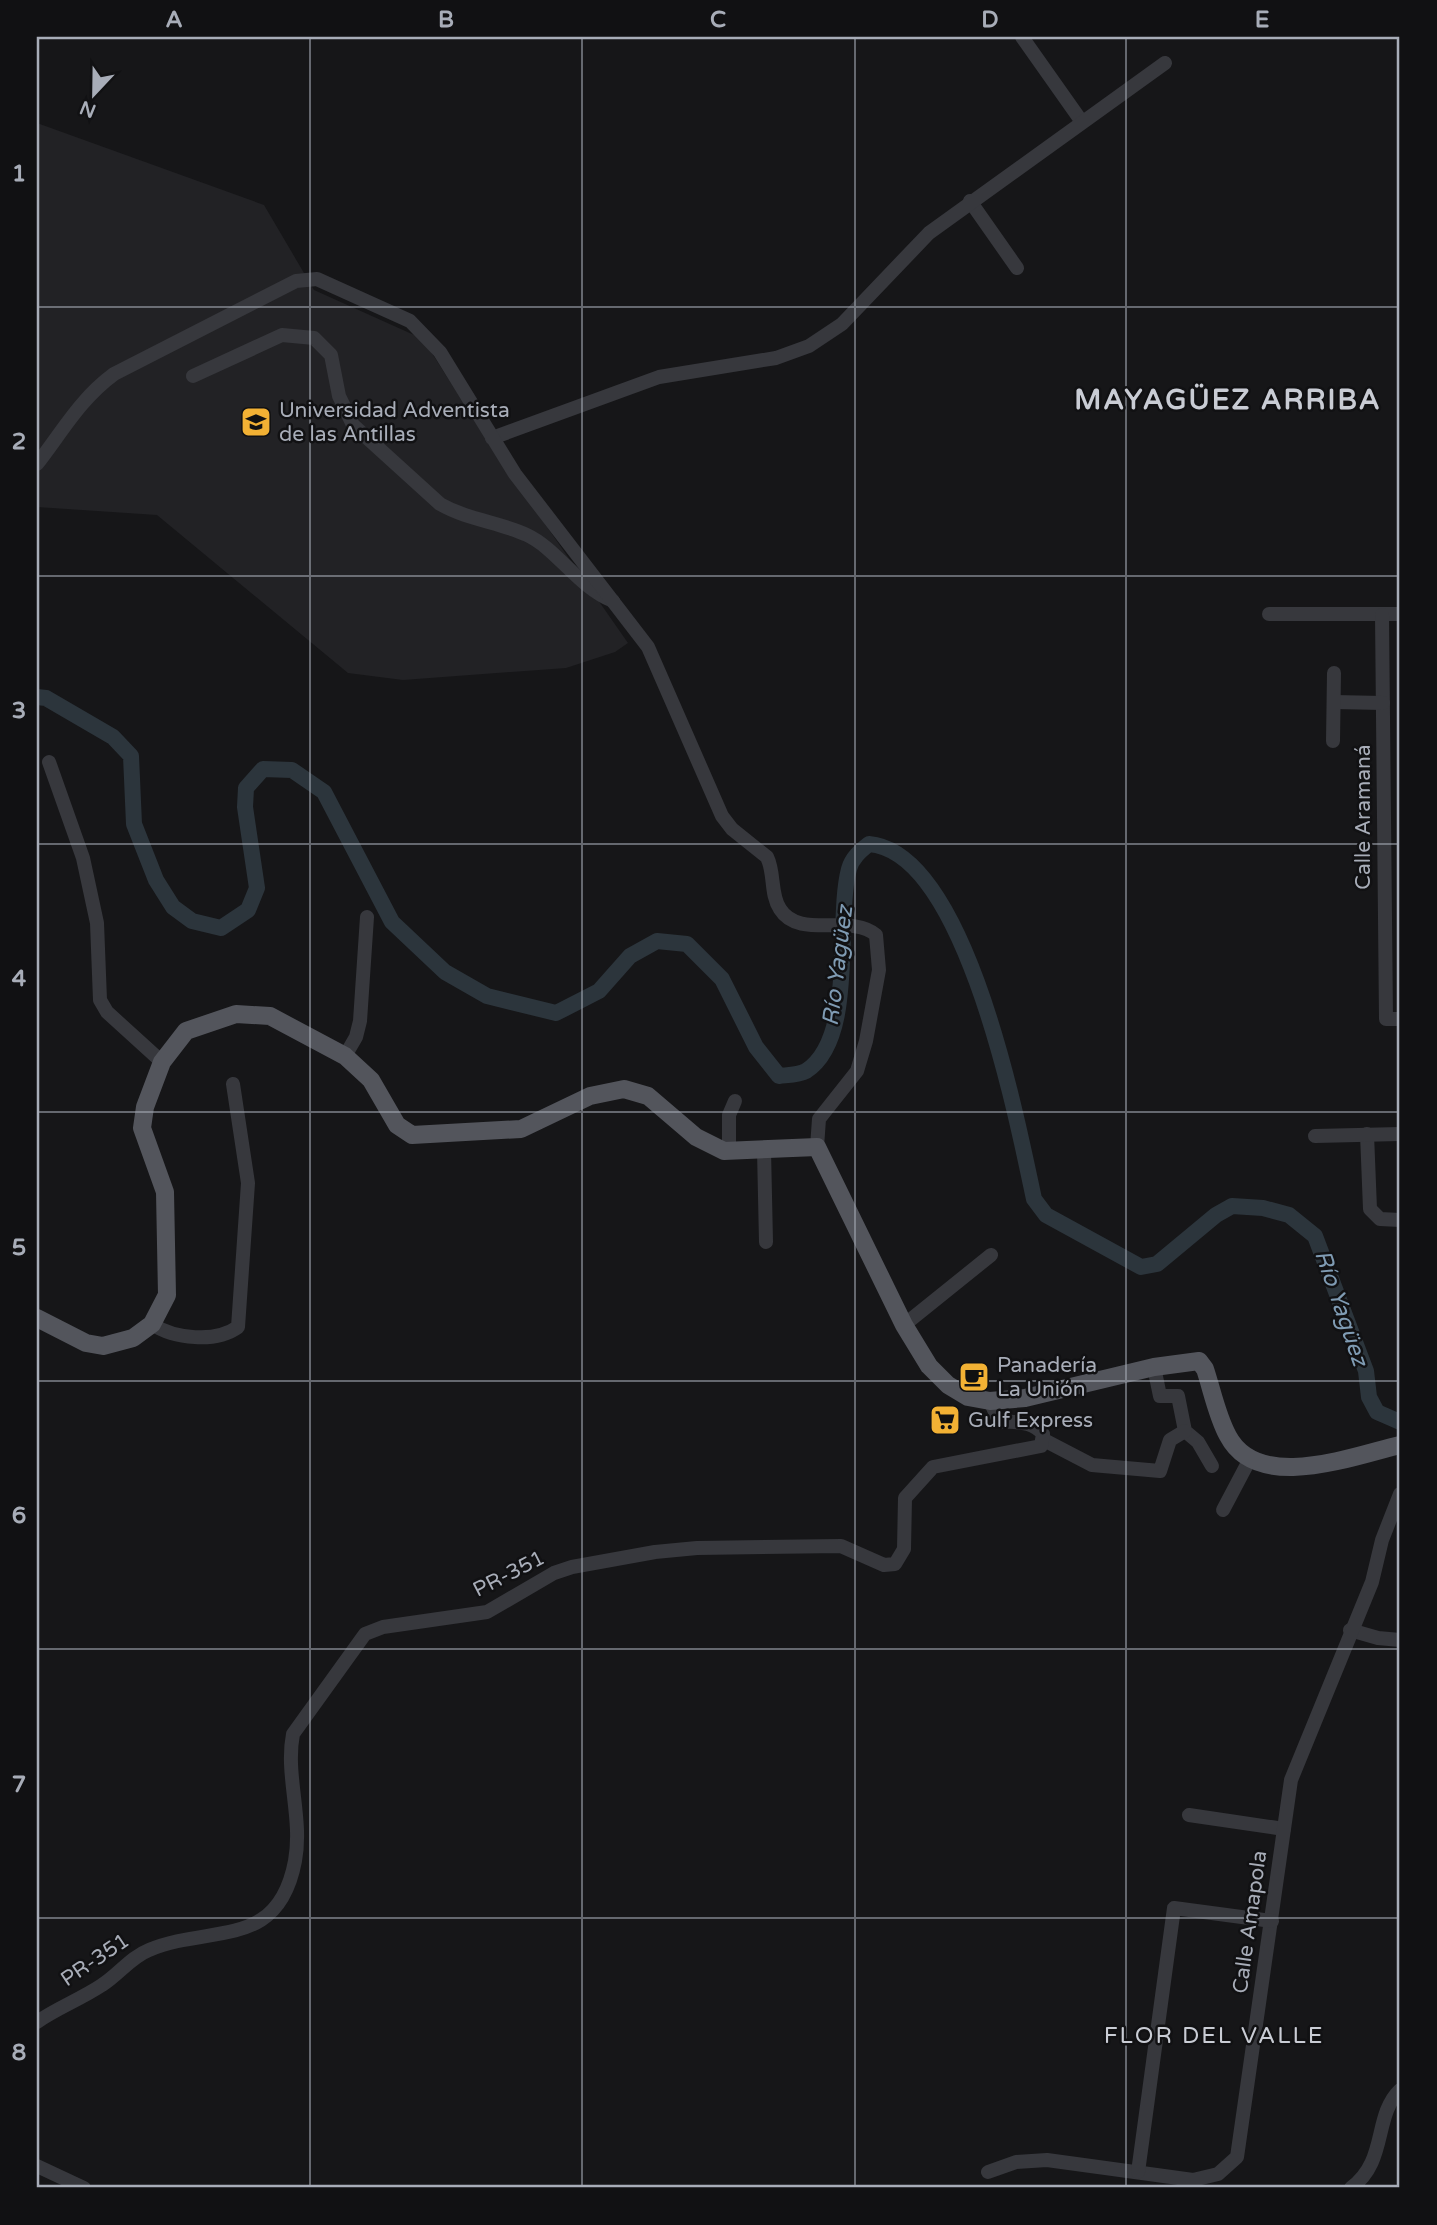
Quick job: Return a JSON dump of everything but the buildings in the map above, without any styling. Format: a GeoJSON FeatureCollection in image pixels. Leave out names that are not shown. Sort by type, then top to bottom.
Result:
{"type":"FeatureCollection","features":[{"type":"Feature","properties":{"kind":"main road"},"geometry":{"type":"LineString","coordinates":[[37,1318],[86,1343],[103,1346],[133,1338],[152,1324],[167,1295],[165,1192],[142,1128],[145,1107],[162,1062],[186,1031],[236,1014],[270,1016],[345,1056],[371,1080],[397,1125],[412,1135],[521,1129],[590,1096],[624,1089],[648,1096],[711,1148],[729,1151],[817,1147],[904,1325],[929,1366],[948,1385],[968,1397],[990,1401],[1073,1388],[1154,1367],[1199,1361],[1205,1368],[1229,1438],[1251,1457],[1274,1467],[1299,1468],[1400,1445]]}},
{"type":"Feature","properties":{"kind":"street"},"geometry":{"type":"LineString","coordinates":[[1022,37],[1082,122]]}},
{"type":"Feature","properties":{"kind":"street"},"geometry":{"type":"LineString","coordinates":[[492,438],[659,377],[776,358],[808,346],[842,324],[929,233],[970,201],[1166,63]]}},
{"type":"Feature","properties":{"kind":"street"},"geometry":{"type":"LineString","coordinates":[[970,201],[1017,268]]}},
{"type":"Feature","properties":{"kind":"street"},"geometry":{"type":"LineString","coordinates":[[37,464],[74,412],[96,387],[114,374],[262,296],[310,279],[362,299],[419,328],[440,352],[515,474],[648,647],[722,816],[732,829],[767,857],[776,902],[781,911],[797,922],[862,927],[876,935],[879,970],[866,1041],[857,1071],[819,1119],[817,1147]]}},
{"type":"Feature","properties":{"kind":"street"},"geometry":{"type":"LineString","coordinates":[[193,376],[282,335],[314,338],[331,355],[339,396],[353,425],[440,504],[457,513],[529,536],[597,595],[615,602]]}},
{"type":"Feature","properties":{"kind":"street"},"geometry":{"type":"LineString","coordinates":[[1269,614],[1400,614]]}},
{"type":"Feature","properties":{"kind":"street","name":"Calle Aramaná"},"geometry":{"type":"LineString","coordinates":[[1382,615],[1393,1019]]}},
{"type":"Feature","properties":{"kind":"street"},"geometry":{"type":"LineString","coordinates":[[1333,741],[1334,673]]}},
{"type":"Feature","properties":{"kind":"street"},"geometry":{"type":"LineString","coordinates":[[1334,702],[1383,702]]}},
{"type":"Feature","properties":{"kind":"street"},"geometry":{"type":"LineString","coordinates":[[49,762],[83,858],[97,923],[100,1000],[107,1012],[162,1062]]}},
{"type":"Feature","properties":{"kind":"street"},"geometry":{"type":"LineString","coordinates":[[345,1056],[356,1037],[360,1021],[367,917]]}},
{"type":"Feature","properties":{"kind":"street"},"geometry":{"type":"LineString","coordinates":[[152,1324],[166,1333],[185,1335],[227,1335],[237,1327],[248,1183],[233,1084]]}},
{"type":"Feature","properties":{"kind":"street"},"geometry":{"type":"LineString","coordinates":[[729,1151],[729,1115],[736,1101]]}},
{"type":"Feature","properties":{"kind":"street"},"geometry":{"type":"LineString","coordinates":[[1367,1134],[1370,1209],[1380,1219],[1400,1220]]}},
{"type":"Feature","properties":{"kind":"street"},"geometry":{"type":"LineString","coordinates":[[1315,1136],[1400,1134]]}},
{"type":"Feature","properties":{"kind":"street"},"geometry":{"type":"LineString","coordinates":[[764,1150],[766,1242]]}},
{"type":"Feature","properties":{"kind":"street"},"geometry":{"type":"LineString","coordinates":[[904,1325],[991,1255]]}},
{"type":"Feature","properties":{"kind":"street"},"geometry":{"type":"LineString","coordinates":[[1154,1367],[1160,1396],[1178,1396],[1185,1431],[1198,1442],[1212,1466]]}},
{"type":"Feature","properties":{"kind":"street"},"geometry":{"type":"LineString","coordinates":[[990,1401],[999,1421],[1033,1425],[1043,1434],[1044,1440],[1092,1465],[1160,1471],[1170,1440],[1185,1431]]}},
{"type":"Feature","properties":{"kind":"street","name":"PR-351"},"geometry":{"type":"LineString","coordinates":[[37,2022],[99,1987],[152,1948],[240,1930],[272,1913],[288,1887],[297,1844],[290,1752],[293,1734],[365,1634],[383,1627],[487,1612],[554,1573],[572,1567],[656,1552],[697,1548],[841,1546],[884,1564],[895,1564],[904,1549],[905,1498],[933,1467],[1033,1449],[1041,1446],[1044,1440]]}},
{"type":"Feature","properties":{"kind":"street"},"geometry":{"type":"LineString","coordinates":[[1223,1510],[1251,1457]]}},
{"type":"Feature","properties":{"kind":"street","name":"Calle Amapola"},"geometry":{"type":"LineString","coordinates":[[988,2172],[1000,2166],[1031,2159],[1202,2179],[1218,2174],[1237,2157],[1292,1780],[1350,1630],[1372,1582],[1382,1540],[1400,1494]]}},
{"type":"Feature","properties":{"kind":"street"},"geometry":{"type":"LineString","coordinates":[[1350,1630],[1400,1640]]}},
{"type":"Feature","properties":{"kind":"street"},"geometry":{"type":"LineString","coordinates":[[1189,1815],[1284,1829]]}},
{"type":"Feature","properties":{"kind":"street"},"geometry":{"type":"LineString","coordinates":[[1138,2172],[1174,1908],[1272,1921]]}},
{"type":"Feature","properties":{"kind":"street"},"geometry":{"type":"LineString","coordinates":[[1351,2188],[1376,2159],[1391,2103],[1400,2091]]}},
{"type":"Feature","properties":{"kind":"street"},"geometry":{"type":"LineString","coordinates":[[37,2166],[84,2188]]}},
{"type":"Feature","properties":{"kind":"shaded area","name":"Universidad Adventista de las Antillas"},"geometry":{"type":"Polygon","coordinates":[[[37,123],[264,205],[314,290],[423,339],[494,451],[628,643],[615,652],[566,668],[403,680],[348,673],[157,515],[37,507],[37,123]]]}},
{"type":"Feature","properties":{"kind":"waterway","name":"Río Yagüez"},"geometry":{"type":"LineString","coordinates":[[37,697],[46,698],[113,737],[131,756],[134,824],[156,880],[173,907],[192,921],[221,928],[248,910],[257,888],[245,807],[246,788],[263,769],[292,770],[324,792],[392,922],[445,972],[487,996],[556,1013],[599,991],[630,956],[657,941],[687,944],[722,979],[756,1047],[779,1076],[806,1071],[822,1055],[832,1033],[841,977],[845,891],[852,861],[869,844],[903,858],[933,892],[959,939],[982,995],[1015,1111],[1034,1199],[1046,1215],[1141,1267],[1157,1264],[1216,1215],[1232,1206],[1263,1208],[1289,1215],[1315,1236],[1366,1371],[1369,1397],[1377,1412],[1400,1422]]}},
{"type":"Feature","properties":{"kind":"place","name":"Universidad Adventista de las Antillas"},"geometry":{"type":"Point","coordinates":[256,422]}},
{"type":"Feature","properties":{"kind":"place","name":"Panadería La Unión"},"geometry":{"type":"Point","coordinates":[974,1377]}},
{"type":"Feature","properties":{"kind":"place","name":"Gulf Express"},"geometry":{"type":"Point","coordinates":[945,1420]}},
{"type":"Feature","properties":{"kind":"district","name":"MAYAGÜEZ ARRIBA"},"geometry":{"type":"Point","coordinates":[1228,400]}},
{"type":"Feature","properties":{"kind":"district","name":"FLOR DEL VALLE"},"geometry":{"type":"Point","coordinates":[1214,2036]}}]}
